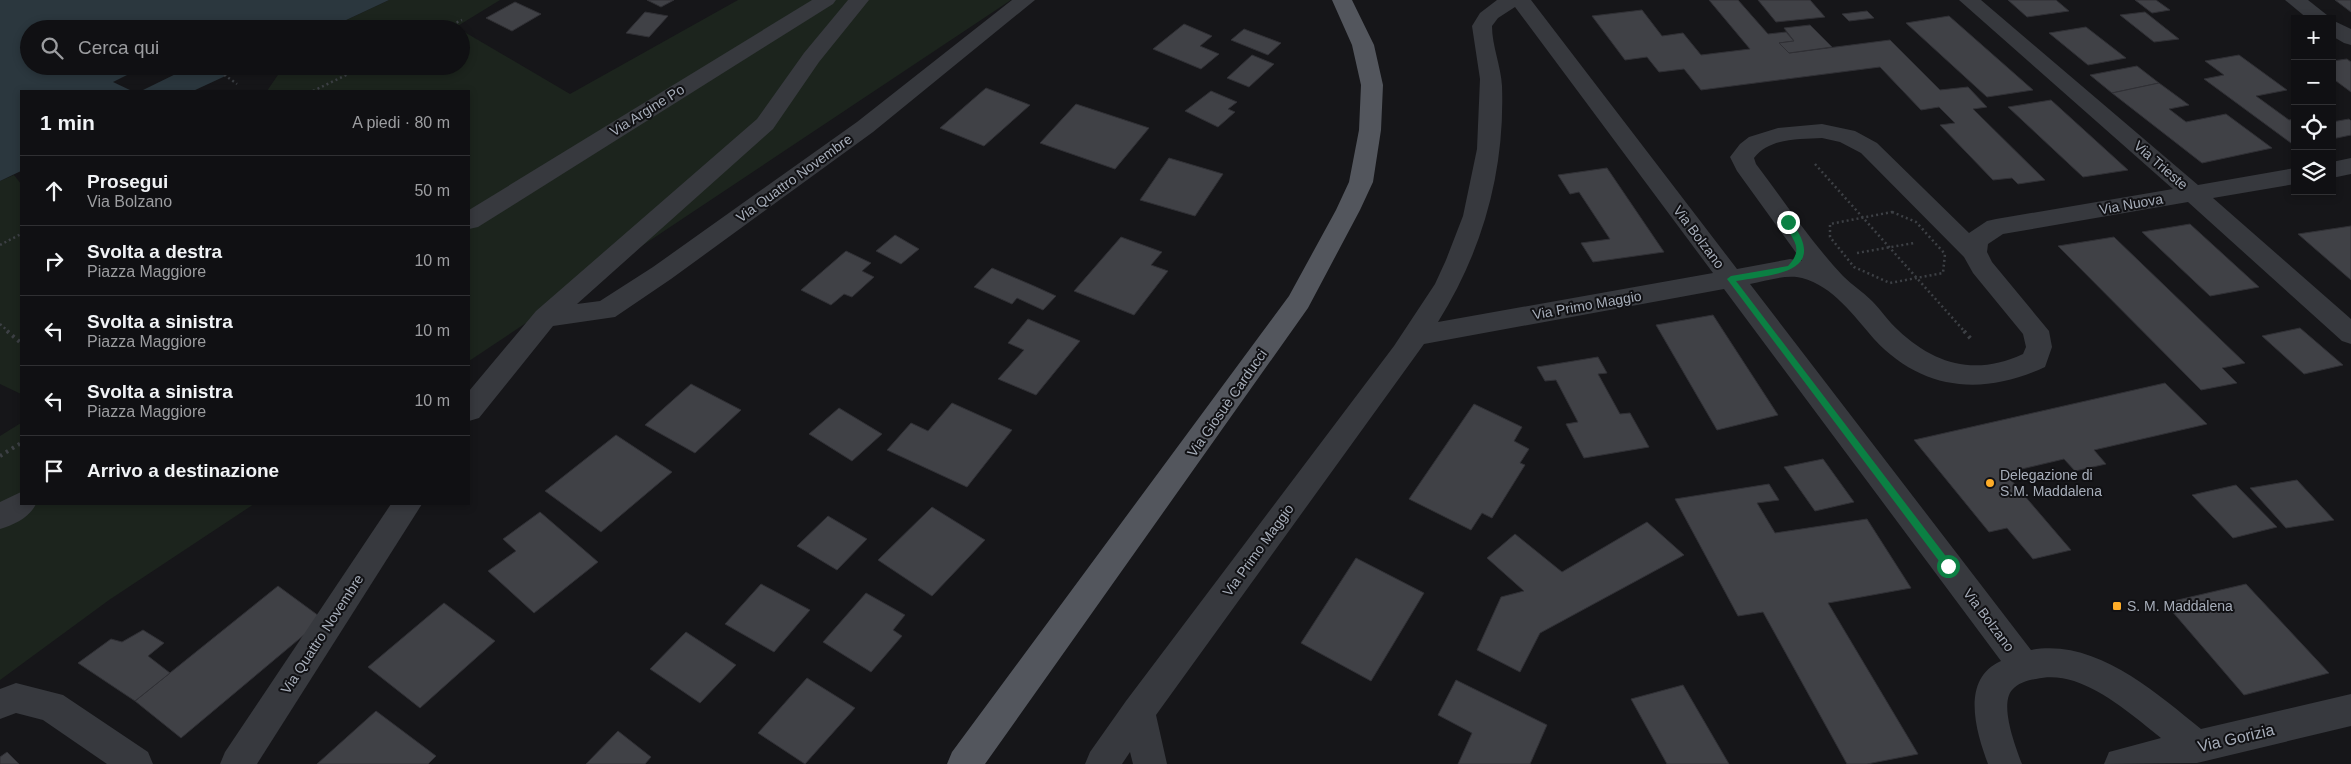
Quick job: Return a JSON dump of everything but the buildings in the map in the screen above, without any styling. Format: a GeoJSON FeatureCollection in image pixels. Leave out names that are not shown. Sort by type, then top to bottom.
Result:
{"type":"FeatureCollection","features":[{"type":"Feature","properties":{"kind":"main road","name":"Via Giosuè Carducci"},"geometry":{"type":"LineString","coordinates":[[964,764],[1211,426],[1299,301],[1348,210],[1361,182],[1370,130],[1372,85],[1363,45],[1342,0]]}},
{"type":"Feature","properties":{"kind":"street","name":"Via Argine Po"},"geometry":{"type":"LineString","coordinates":[[470,220],[826,0]]}},
{"type":"Feature","properties":{"kind":"street"},"geometry":{"type":"LineString","coordinates":[[470,409],[545,318],[765,124],[785,98],[819,46],[844,20],[859,0]]}},
{"type":"Feature","properties":{"kind":"street","name":"Via Quattro Novembre"},"geometry":{"type":"LineString","coordinates":[[545,318],[606,310],[662,273],[865,127],[1025,0]]}},
{"type":"Feature","properties":{"kind":"street","name":"Via Primo Maggio"},"geometry":{"type":"LineString","coordinates":[[1102,764],[1138,712],[1414,336],[1447,284],[1470,231],[1487,174],[1492,125],[1491,71],[1481,30],[1484,21],[1492,13],[1513,0]]}},
{"type":"Feature","properties":{"kind":"street","name":"Via Bolzano"},"geometry":{"type":"LineString","coordinates":[[1520,0],[2024,666]]}},
{"type":"Feature","properties":{"kind":"street","name":"Via Trieste"},"geometry":{"type":"LineString","coordinates":[[1969,0],[2194,193],[2351,334]]}},
{"type":"Feature","properties":{"kind":"street"},"geometry":{"type":"LineString","coordinates":[[2295,0],[2316,15]]}},
{"type":"Feature","properties":{"kind":"street"},"geometry":{"type":"LineString","coordinates":[[2336,29],[2351,39]]}},
{"type":"Feature","properties":{"kind":"street"},"geometry":{"type":"LineString","coordinates":[[1822,131],[1837,132],[1858,140],[1918,198],[1931,208],[1974,252],[1982,268],[2036,331],[2039,347],[2035,360],[2019,369],[2002,374],[1966,376],[1946,373],[1926,366],[1890,339],[1863,308],[1834,282],[1745,166],[1742,157],[1751,146],[1788,134],[1822,131]]}},
{"type":"Feature","properties":{"kind":"street"},"geometry":{"type":"LineString","coordinates":[[2336,169],[2351,166]]}},
{"type":"Feature","properties":{"kind":"street","name":"Via Nuova"},"geometry":{"type":"LineString","coordinates":[[1996,226],[2291,177]]}},
{"type":"Feature","properties":{"kind":"street"},"geometry":{"type":"LineString","coordinates":[[1931,208],[1956,219],[1996,226]]}},
{"type":"Feature","properties":{"kind":"street"},"geometry":{"type":"LineString","coordinates":[[1974,252],[1976,240],[1996,226]]}},
{"type":"Feature","properties":{"kind":"street"},"geometry":{"type":"LineString","coordinates":[[1790,268],[1796,261],[1799,253],[1800,246],[1796,233]]}},
{"type":"Feature","properties":{"kind":"street"},"geometry":{"type":"LineString","coordinates":[[1790,268],[1807,270],[1834,282]]}},
{"type":"Feature","properties":{"kind":"street","name":"Via Primo Maggio"},"geometry":{"type":"LineString","coordinates":[[1414,336],[1790,268]]}},
{"type":"Feature","properties":{"kind":"street"},"geometry":{"type":"LineString","coordinates":[[0,517],[20,505]]}},
{"type":"Feature","properties":{"kind":"street","name":"Via Quattro Novembre"},"geometry":{"type":"LineString","coordinates":[[237,764],[406,505]]}},
{"type":"Feature","properties":{"kind":"street","name":"Via Bolzano"},"geometry":{"type":"LineString","coordinates":[[2005,764],[1994,735],[1992,696],[1995,685],[2004,676],[2024,666],[2038,662],[2062,663],[2088,670],[2159,716],[2197,747]]}},
{"type":"Feature","properties":{"kind":"street"},"geometry":{"type":"LineString","coordinates":[[0,704],[16,698],[51,706],[136,764]]}},
{"type":"Feature","properties":{"kind":"street","name":"Via Gorizia"},"geometry":{"type":"LineString","coordinates":[[2120,764],[2351,710]]}},
{"type":"Feature","properties":{"kind":"street"},"geometry":{"type":"LineString","coordinates":[[1138,712],[1150,764]]}},
{"type":"Feature","properties":{"kind":"path"},"geometry":{"type":"LineString","coordinates":[[224,75],[237,84]]}},
{"type":"Feature","properties":{"kind":"path"},"geometry":{"type":"LineString","coordinates":[[315,90],[346,75]]}},
{"type":"Feature","properties":{"kind":"path"},"geometry":{"type":"LineString","coordinates":[[1788,134],[2002,374]]}},
{"type":"Feature","properties":{"kind":"path"},"geometry":{"type":"LineString","coordinates":[[1892,212],[1916,222],[1932,240],[1945,254],[1942,273],[1890,283],[1854,268],[1830,237],[1830,224],[1892,212]]}},
{"type":"Feature","properties":{"kind":"path"},"geometry":{"type":"LineString","coordinates":[[0,245],[20,235]]}},
{"type":"Feature","properties":{"kind":"path"},"geometry":{"type":"LineString","coordinates":[[1924,241],[1932,240]]}},
{"type":"Feature","properties":{"kind":"path"},"geometry":{"type":"LineString","coordinates":[[1845,256],[1915,243]]}},
{"type":"Feature","properties":{"kind":"path"},"geometry":{"type":"LineString","coordinates":[[0,324],[20,342]]}},
{"type":"Feature","properties":{"kind":"path"},"geometry":{"type":"LineString","coordinates":[[0,456],[20,444]]}},
{"type":"Feature","properties":{"kind":"shaded area"},"geometry":{"type":"Polygon","coordinates":[[[0,0],[389,0],[346,20],[20,20],[20,75],[228,75],[195,90],[20,90],[20,171],[0,181],[0,0]]]}},
{"type":"Feature","properties":{"kind":"shaded area"},"geometry":{"type":"Polygon","coordinates":[[[389,0],[500,0],[467,20],[346,20],[389,0]]]}},
{"type":"Feature","properties":{"kind":"shaded area"},"geometry":{"type":"Polygon","coordinates":[[[738,0],[1011,0],[470,360],[470,90],[268,90],[278,75],[470,75],[470,35],[570,94],[738,0]]]}},
{"type":"Feature","properties":{"kind":"shaded area"},"geometry":{"type":"Polygon","coordinates":[[[14,175],[20,183],[20,394],[0,384],[0,181],[14,175]]]}},
{"type":"Feature","properties":{"kind":"shaded area"},"geometry":{"type":"Polygon","coordinates":[[[20,424],[20,505],[252,505],[109,600],[0,680],[0,436],[20,424]]]}},
{"type":"Feature","properties":{"kind":"pier"},"geometry":{"type":"Polygon","coordinates":[[[127,75],[174,75],[143,90],[130,90],[113,82],[127,75]]]}},
{"type":"Feature","properties":{"kind":"place","name":"Delegazione di S.M. Maddalena"},"geometry":{"type":"Point","coordinates":[1990,483]}},
{"type":"Feature","properties":{"kind":"place","name":"S. M. Maddalena"},"geometry":{"type":"Point","coordinates":[2117,606]}},
{"type":"Feature","properties":{"kind":"route"},"geometry":{"type":"LineString","coordinates":[[1788,222],[1796,233],[1800,246],[1796,261],[1790,268],[1731,279],[1948,566]]}}]}
